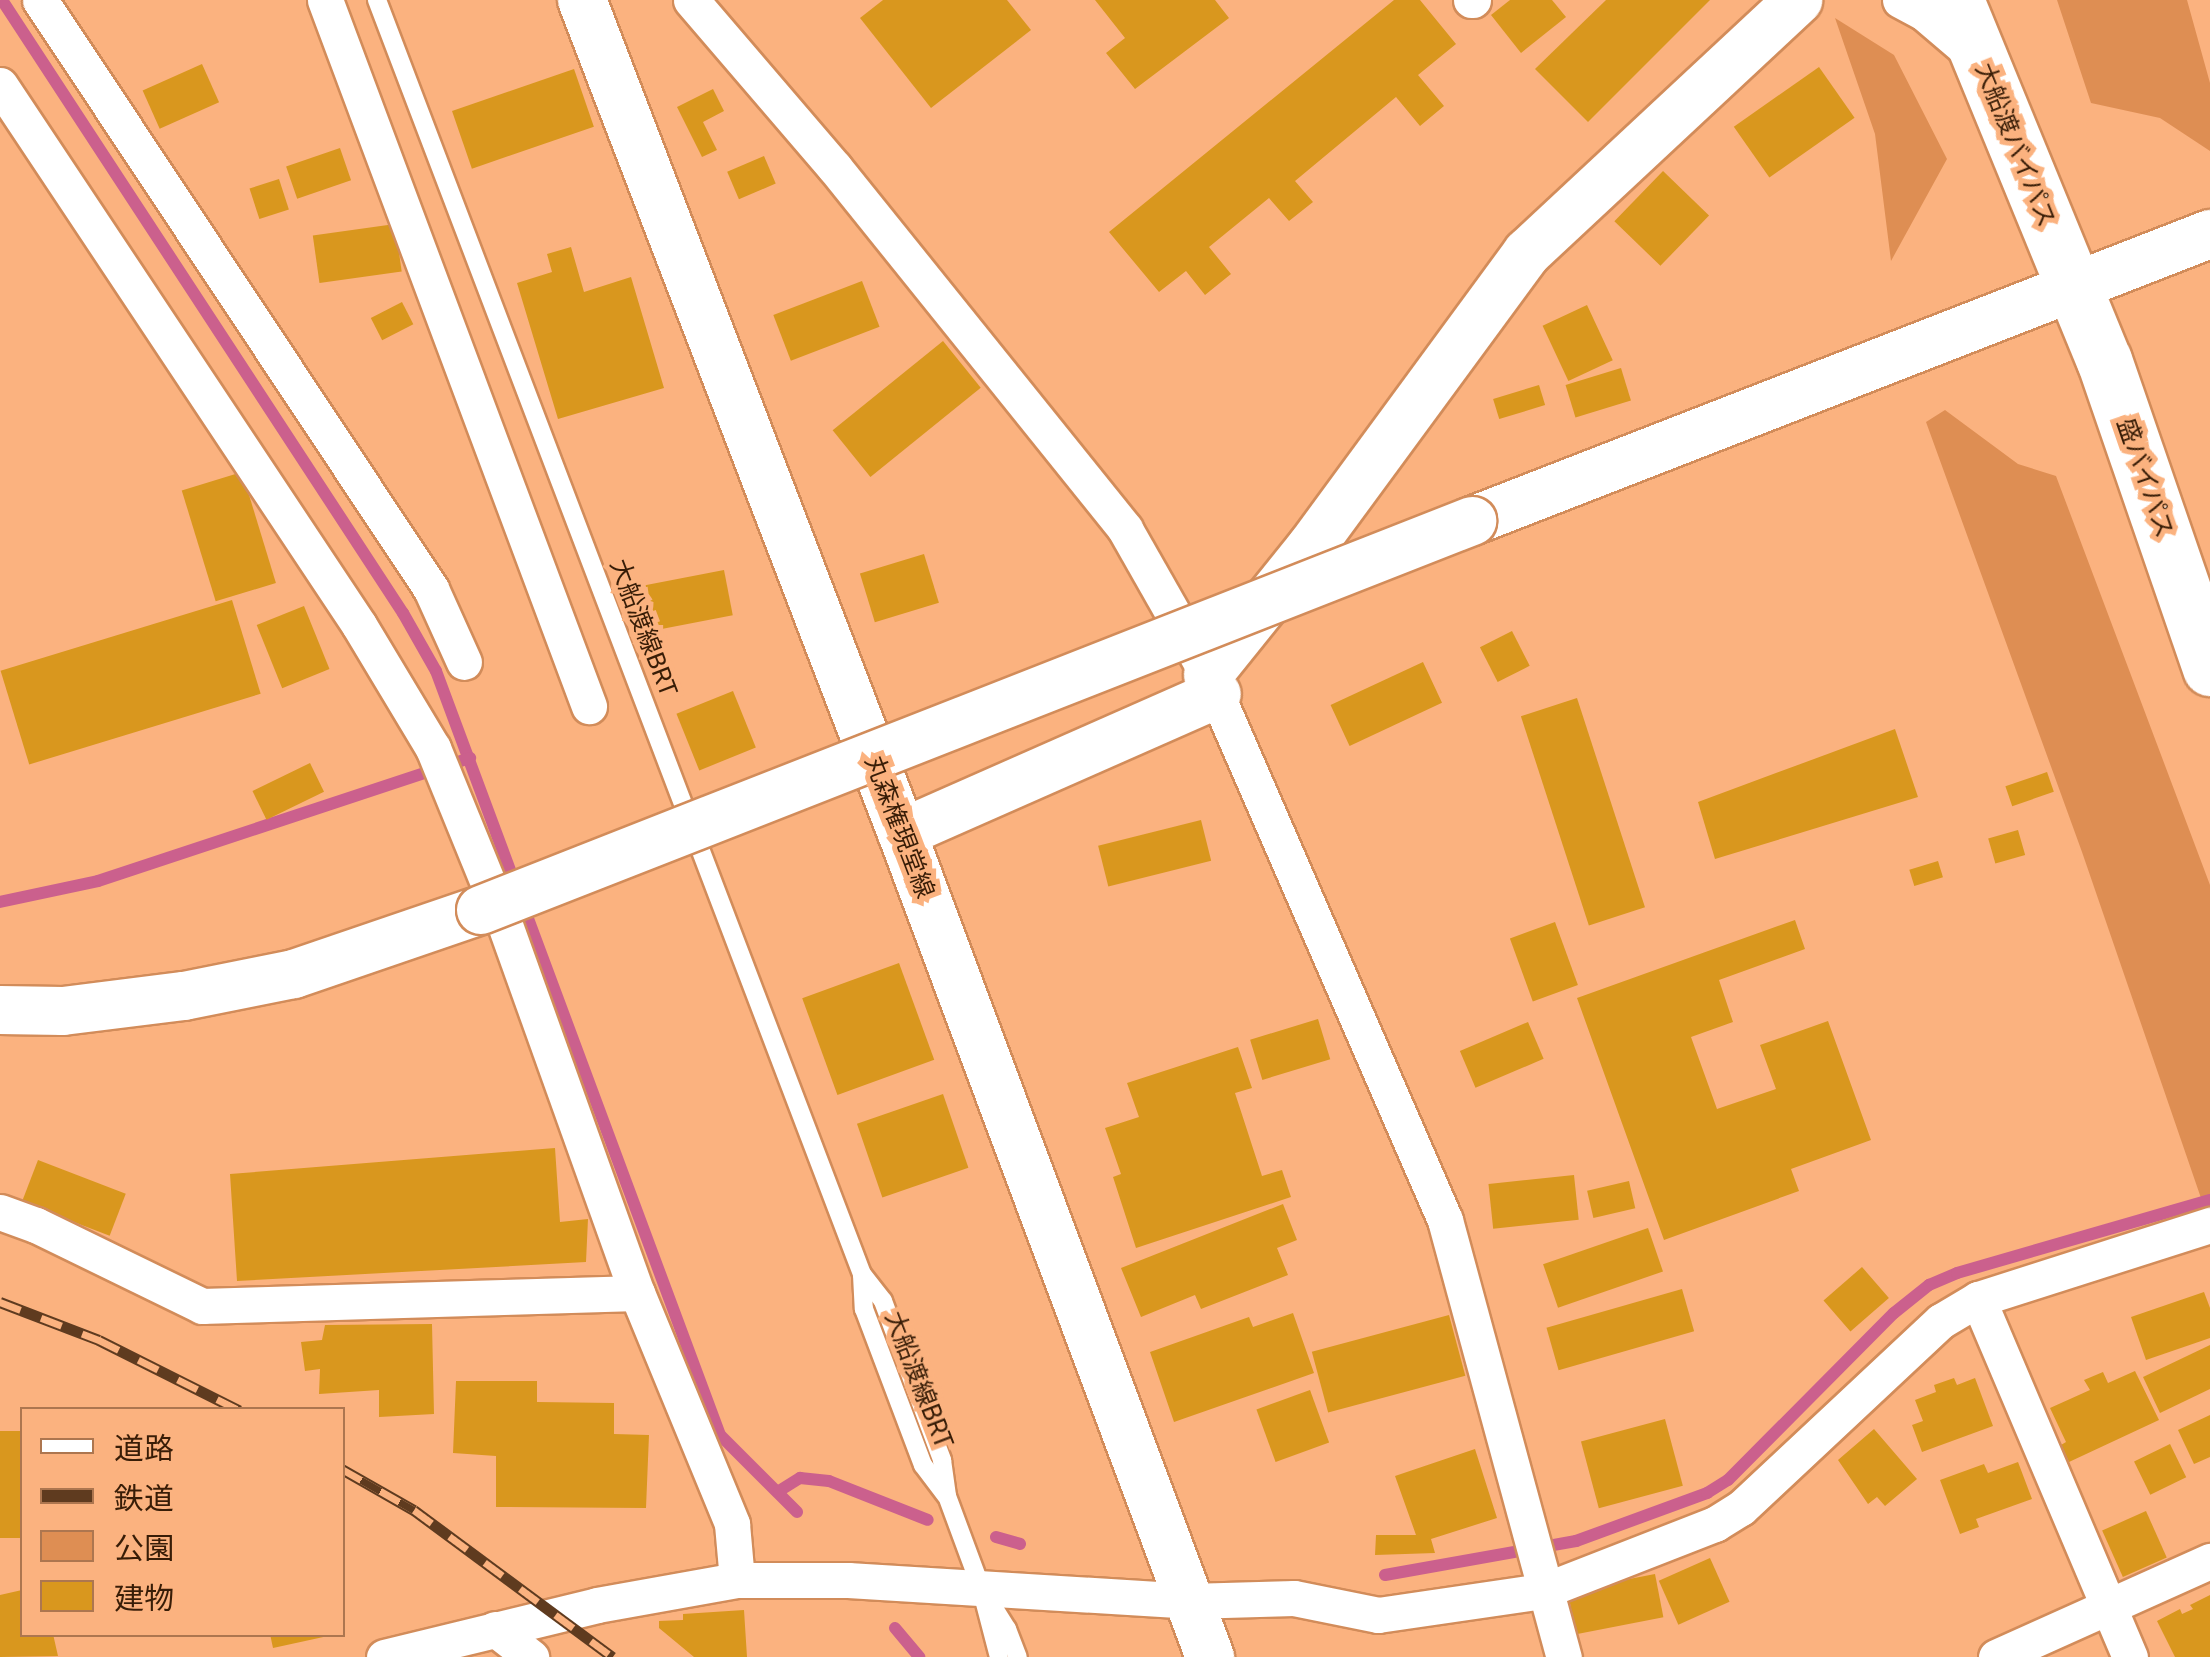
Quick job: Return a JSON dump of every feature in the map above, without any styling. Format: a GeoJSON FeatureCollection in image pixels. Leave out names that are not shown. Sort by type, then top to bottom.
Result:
{"type":"FeatureCollection","features":[{"type":"Feature","properties":{"kind":"highway","name":"大船渡バイパス"},"geometry":{"type":"LineString","coordinates":[[1956,0],[2074,290]]}},
{"type":"Feature","properties":{"kind":"highway","name":"盛バイパス"},"geometry":{"type":"LineString","coordinates":[[2074,290],[2104,360],[2210,668]]}},
{"type":"Feature","properties":{"kind":"street"},"geometry":{"type":"LineString","coordinates":[[40,0],[430,590],[464,662]]}},
{"type":"Feature","properties":{"kind":"street"},"geometry":{"type":"LineString","coordinates":[[325,0],[588,706]]}},
{"type":"Feature","properties":{"kind":"street","name":"丸森権現堂線"},"geometry":{"type":"LineString","coordinates":[[582,0],[902,833],[1210,1657]]}},
{"type":"Feature","properties":{"kind":"street"},"geometry":{"type":"LineString","coordinates":[[691,0],[835,168],[1124,529],[1212,684],[1445,1220],[1564,1657]]}},
{"type":"Feature","properties":{"kind":"street"},"geometry":{"type":"LineString","coordinates":[[902,833],[1212,684],[1527,253],[1798,0]]}},
{"type":"Feature","properties":{"kind":"street"},"geometry":{"type":"LineString","coordinates":[[1900,0],[1924,13],[1982,62]]}},
{"type":"Feature","properties":{"kind":"street"},"geometry":{"type":"LineString","coordinates":[[0,85],[359,625],[433,748],[504,922],[637,1293],[732,1524],[736,1580]]}},
{"type":"Feature","properties":{"kind":"street"},"geometry":{"type":"LineString","coordinates":[[0,1010],[63,1011],[184,996],[294,974],[481,910],[2210,234]]}},
{"type":"Feature","properties":{"kind":"street"},"geometry":{"type":"LineString","coordinates":[[0,1212],[36,1225],[202,1306],[637,1293]]}},
{"type":"Feature","properties":{"kind":"street"},"geometry":{"type":"LineString","coordinates":[[384,1657],[444,1650],[495,1629],[736,1580],[981,1588],[1188,1601],[1294,1598],[1378,1615],[1536,1564],[1715,1524],[1741,1508],[1941,1321],[1978,1299],[2210,1225]]}},
{"type":"Feature","properties":{"kind":"street"},"geometry":{"type":"LineString","coordinates":[[1978,1299],[2130,1657]]}},
{"type":"Feature","properties":{"kind":"street"},"geometry":{"type":"LineString","coordinates":[[1996,1657],[2210,1561]]}},
{"type":"Feature","properties":{"kind":"street"},"geometry":{"type":"LineString","coordinates":[[495,1629],[530,1657]]}},
{"type":"Feature","properties":{"kind":"lane","name":"大船渡線BRT"},"geometry":{"type":"LineString","coordinates":[[377,0],[862,1274],[883,1301],[942,1460],[947,1496],[981,1588],[999,1657]]}},
{"type":"Feature","properties":{"kind":"lane","name":"大船渡線BRT"},"geometry":{"type":"LineString","coordinates":[[981,1588],[1007,1629],[1018,1657]]}},
{"type":"Feature","properties":{"kind":"green space"},"geometry":{"type":"Polygon","coordinates":[[[2057,0],[2187,0],[2210,83],[2210,151],[2160,118],[2091,103],[2057,0]]]}},
{"type":"Feature","properties":{"kind":"green space"},"geometry":{"type":"Polygon","coordinates":[[[1835,18],[1894,55],[1947,159],[1891,261],[1875,134],[1835,18]]]}},
{"type":"Feature","properties":{"kind":"green space"},"geometry":{"type":"Polygon","coordinates":[[[1945,410],[2018,464],[2056,476],[2210,885],[2210,1199],[2202,1201],[2082,852],[1926,422],[1945,410]]]}},
{"type":"Feature","properties":{"kind":"building"},"geometry":{"type":"Polygon","coordinates":[[[883,0],[1007,0],[1031,30],[931,108],[860,18],[883,0]]]}},
{"type":"Feature","properties":{"kind":"building"},"geometry":{"type":"Polygon","coordinates":[[[1095,0],[1215,0],[1229,18],[1135,89],[1106,53],[1125,38],[1095,0]]]}},
{"type":"Feature","properties":{"kind":"building"},"geometry":{"type":"Polygon","coordinates":[[[1394,0],[1420,0],[1456,44],[1418,75],[1444,106],[1420,126],[1396,97],[1295,181],[1313,202],[1289,221],[1269,198],[1209,247],[1231,274],[1205,295],[1186,271],[1159,292],[1109,232],[1394,0]]]}},
{"type":"Feature","properties":{"kind":"building"},"geometry":{"type":"Polygon","coordinates":[[[1510,0],[1552,0],[1566,17],[1521,53],[1491,15],[1510,0]]]}},
{"type":"Feature","properties":{"kind":"building"},"geometry":{"type":"Polygon","coordinates":[[[1606,0],[1710,0],[1588,122],[1535,69],[1606,0]]]}},
{"type":"Feature","properties":{"kind":"building"},"geometry":{"type":"Polygon","coordinates":[[[202,64],[219,102],[160,129],[143,90],[202,64]]]}},
{"type":"Feature","properties":{"kind":"building"},"geometry":{"type":"Polygon","coordinates":[[[1819,67],[1855,118],[1769,177],[1734,127],[1819,67]]]}},
{"type":"Feature","properties":{"kind":"building"},"geometry":{"type":"Polygon","coordinates":[[[574,69],[594,127],[472,169],[452,111],[574,69]]]}},
{"type":"Feature","properties":{"kind":"building"},"geometry":{"type":"Polygon","coordinates":[[[713,89],[724,111],[703,122],[717,150],[702,157],[677,107],[713,89]]]}},
{"type":"Feature","properties":{"kind":"building"},"geometry":{"type":"Polygon","coordinates":[[[340,148],[351,180],[297,199],[286,167],[340,148]]]}},
{"type":"Feature","properties":{"kind":"building"},"geometry":{"type":"Polygon","coordinates":[[[764,156],[776,184],[739,199],[727,172],[764,156]]]}},
{"type":"Feature","properties":{"kind":"building"},"geometry":{"type":"Polygon","coordinates":[[[1663,171],[1709,215],[1660,266],[1614,221],[1663,171]]]}},
{"type":"Feature","properties":{"kind":"building"},"geometry":{"type":"Polygon","coordinates":[[[279,179],[289,209],[259,219],[250,189],[279,179]]]}},
{"type":"Feature","properties":{"kind":"building"},"geometry":{"type":"Polygon","coordinates":[[[395,224],[402,272],[319,283],[313,236],[395,224]]]}},
{"type":"Feature","properties":{"kind":"building"},"geometry":{"type":"Polygon","coordinates":[[[571,247],[584,292],[631,277],[664,388],[558,419],[517,283],[552,272],[547,254],[571,247]]]}},
{"type":"Feature","properties":{"kind":"building"},"geometry":{"type":"Polygon","coordinates":[[[862,281],[880,327],[791,361],[773,315],[862,281]]]}},
{"type":"Feature","properties":{"kind":"building"},"geometry":{"type":"Polygon","coordinates":[[[402,302],[413,324],[382,340],[371,318],[402,302]]]}},
{"type":"Feature","properties":{"kind":"building"},"geometry":{"type":"Polygon","coordinates":[[[1587,305],[1613,360],[1568,381],[1543,326],[1587,305]]]}},
{"type":"Feature","properties":{"kind":"building"},"geometry":{"type":"Polygon","coordinates":[[[943,341],[981,388],[870,477],[833,430],[943,341]]]}},
{"type":"Feature","properties":{"kind":"building"},"geometry":{"type":"Polygon","coordinates":[[[1621,368],[1631,401],[1575,417],[1566,385],[1621,368]]]}},
{"type":"Feature","properties":{"kind":"building"},"geometry":{"type":"Polygon","coordinates":[[[1539,385],[1545,405],[1499,419],[1493,399],[1539,385]]]}},
{"type":"Feature","properties":{"kind":"building"},"geometry":{"type":"Polygon","coordinates":[[[242,472],[276,583],[216,601],[182,490],[242,472]]]}},
{"type":"Feature","properties":{"kind":"building"},"geometry":{"type":"Polygon","coordinates":[[[924,554],[939,603],[875,622],[860,574],[924,554]]]}},
{"type":"Feature","properties":{"kind":"building"},"geometry":{"type":"Polygon","coordinates":[[[724,570],[733,615],[647,632],[639,587],[724,570]]]}},
{"type":"Feature","properties":{"kind":"building"},"geometry":{"type":"Polygon","coordinates":[[[232,600],[261,694],[29,764],[1,671],[232,600]]]}},
{"type":"Feature","properties":{"kind":"building"},"geometry":{"type":"Polygon","coordinates":[[[304,606],[329,669],[282,688],[257,625],[304,606]]]}},
{"type":"Feature","properties":{"kind":"building"},"geometry":{"type":"Polygon","coordinates":[[[1512,631],[1530,666],[1498,682],[1480,647],[1512,631]]]}},
{"type":"Feature","properties":{"kind":"building"},"geometry":{"type":"Polygon","coordinates":[[[1423,662],[1442,703],[1350,746],[1331,705],[1423,662]]]}},
{"type":"Feature","properties":{"kind":"building"},"geometry":{"type":"Polygon","coordinates":[[[733,691],[756,748],[699,770],[676,714],[733,691]]]}},
{"type":"Feature","properties":{"kind":"building"},"geometry":{"type":"Polygon","coordinates":[[[1577,698],[1645,907],[1589,925],[1521,716],[1577,698]]]}},
{"type":"Feature","properties":{"kind":"building"},"geometry":{"type":"Polygon","coordinates":[[[1895,729],[1918,797],[1715,859],[1698,802],[1895,729]]]}},
{"type":"Feature","properties":{"kind":"building"},"geometry":{"type":"Polygon","coordinates":[[[310,763],[324,792],[267,820],[252,791],[310,763]]]}},
{"type":"Feature","properties":{"kind":"building"},"geometry":{"type":"Polygon","coordinates":[[[2047,772],[2054,792],[2012,806],[2005,786],[2047,772]]]}},
{"type":"Feature","properties":{"kind":"building"},"geometry":{"type":"Polygon","coordinates":[[[1201,820],[1211,861],[1108,886],[1098,846],[1201,820]]]}},
{"type":"Feature","properties":{"kind":"building"},"geometry":{"type":"Polygon","coordinates":[[[2018,830],[2025,855],[1995,864],[1988,839],[2018,830]]]}},
{"type":"Feature","properties":{"kind":"building"},"geometry":{"type":"Polygon","coordinates":[[[1938,861],[1943,877],[1914,886],[1909,870],[1938,861]]]}},
{"type":"Feature","properties":{"kind":"building"},"geometry":{"type":"Polygon","coordinates":[[[1795,920],[1805,949],[1719,980],[1733,1022],[1691,1037],[1717,1109],[1776,1089],[1760,1045],[1828,1021],[1871,1140],[1791,1169],[1799,1191],[1664,1240],[1577,998],[1795,920]]]}},
{"type":"Feature","properties":{"kind":"building"},"geometry":{"type":"Polygon","coordinates":[[[1555,922],[1578,985],[1533,1001],[1510,938],[1555,922]]]}},
{"type":"Feature","properties":{"kind":"building"},"geometry":{"type":"Polygon","coordinates":[[[899,963],[934,1060],[837,1095],[802,998],[899,963]]]}},
{"type":"Feature","properties":{"kind":"building"},"geometry":{"type":"Polygon","coordinates":[[[1318,1019],[1330,1059],[1262,1080],[1250,1040],[1318,1019]]]}},
{"type":"Feature","properties":{"kind":"building"},"geometry":{"type":"Polygon","coordinates":[[[1528,1022],[1544,1059],[1476,1088],[1460,1051],[1528,1022]]]}},
{"type":"Feature","properties":{"kind":"building"},"geometry":{"type":"Polygon","coordinates":[[[1238,1047],[1252,1088],[1235,1093],[1262,1176],[1282,1170],[1291,1197],[1136,1248],[1113,1177],[1121,1174],[1105,1128],[1139,1117],[1127,1083],[1238,1047]]]}},
{"type":"Feature","properties":{"kind":"building"},"geometry":{"type":"Polygon","coordinates":[[[943,1094],[968,1168],[882,1197],[857,1124],[943,1094]]]}},
{"type":"Feature","properties":{"kind":"building"},"geometry":{"type":"Polygon","coordinates":[[[555,1148],[560,1222],[588,1219],[586,1262],[237,1281],[230,1174],[555,1148]]]}},
{"type":"Feature","properties":{"kind":"building"},"geometry":{"type":"Polygon","coordinates":[[[38,1160],[126,1194],[110,1236],[22,1202],[38,1160]]]}},
{"type":"Feature","properties":{"kind":"building"},"geometry":{"type":"Polygon","coordinates":[[[1574,1175],[1579,1220],[1493,1229],[1488,1184],[1574,1175]]]}},
{"type":"Feature","properties":{"kind":"building"},"geometry":{"type":"Polygon","coordinates":[[[1629,1181],[1635,1208],[1593,1218],[1587,1191],[1629,1181]]]}},
{"type":"Feature","properties":{"kind":"building"},"geometry":{"type":"Polygon","coordinates":[[[1283,1204],[1297,1240],[1277,1248],[1288,1275],[1201,1309],[1195,1295],[1141,1317],[1121,1268],[1283,1204]]]}},
{"type":"Feature","properties":{"kind":"building"},"geometry":{"type":"Polygon","coordinates":[[[1648,1228],[1663,1271],[1558,1308],[1543,1264],[1648,1228]]]}},
{"type":"Feature","properties":{"kind":"building"},"geometry":{"type":"Polygon","coordinates":[[[1862,1267],[1889,1298],[1850,1331],[1824,1300],[1862,1267]]]}},
{"type":"Feature","properties":{"kind":"building"},"geometry":{"type":"Polygon","coordinates":[[[1682,1289],[1694,1331],[1559,1370],[1546,1328],[1682,1289]]]}},
{"type":"Feature","properties":{"kind":"building"},"geometry":{"type":"Polygon","coordinates":[[[2204,1292],[2210,1308],[2210,1338],[2146,1360],[2131,1317],[2204,1292]]]}},
{"type":"Feature","properties":{"kind":"building"},"geometry":{"type":"Polygon","coordinates":[[[1293,1313],[1314,1373],[1174,1422],[1150,1352],[1249,1317],[1253,1327],[1293,1313]]]}},
{"type":"Feature","properties":{"kind":"building"},"geometry":{"type":"Polygon","coordinates":[[[1449,1315],[1465,1376],[1328,1413],[1312,1352],[1449,1315]]]}},
{"type":"Feature","properties":{"kind":"building"},"geometry":{"type":"Polygon","coordinates":[[[432,1324],[434,1414],[379,1417],[379,1390],[319,1394],[320,1369],[305,1371],[301,1342],[322,1340],[325,1325],[432,1324]]]}},
{"type":"Feature","properties":{"kind":"building"},"geometry":{"type":"Polygon","coordinates":[[[2210,1345],[2210,1389],[2160,1413],[2143,1377],[2210,1345]]]}},
{"type":"Feature","properties":{"kind":"building"},"geometry":{"type":"Polygon","coordinates":[[[2135,1371],[2159,1420],[2069,1462],[2061,1445],[2066,1442],[2050,1408],[2090,1390],[2084,1380],[2103,1372],[2108,1383],[2135,1371]]]}},
{"type":"Feature","properties":{"kind":"building"},"geometry":{"type":"Polygon","coordinates":[[[1954,1378],[1957,1385],[1975,1378],[1993,1426],[1922,1452],[1912,1425],[1923,1421],[1915,1400],[1936,1392],[1934,1385],[1954,1378]]]}},
{"type":"Feature","properties":{"kind":"building"},"geometry":{"type":"Polygon","coordinates":[[[456,1381],[537,1381],[537,1402],[614,1403],[614,1434],[649,1435],[646,1508],[496,1507],[496,1456],[453,1453],[456,1381]]]}},
{"type":"Feature","properties":{"kind":"building"},"geometry":{"type":"Polygon","coordinates":[[[1310,1390],[1329,1443],[1276,1462],[1256,1409],[1310,1390]]]}},
{"type":"Feature","properties":{"kind":"building"},"geometry":{"type":"Polygon","coordinates":[[[2210,1415],[2210,1457],[2194,1464],[2178,1430],[2210,1415]]]}},
{"type":"Feature","properties":{"kind":"building"},"geometry":{"type":"Polygon","coordinates":[[[1665,1419],[1683,1486],[1599,1508],[1581,1442],[1665,1419]]]}},
{"type":"Feature","properties":{"kind":"building"},"geometry":{"type":"Polygon","coordinates":[[[1874,1429],[1917,1479],[1885,1506],[1877,1497],[1868,1504],[1838,1460],[1874,1429]]]}},
{"type":"Feature","properties":{"kind":"building"},"geometry":{"type":"Polygon","coordinates":[[[0,1431],[20,1431],[20,1538],[0,1538],[0,1431]]]}},
{"type":"Feature","properties":{"kind":"building"},"geometry":{"type":"Polygon","coordinates":[[[2170,1444],[2186,1477],[2150,1495],[2134,1462],[2170,1444]]]}},
{"type":"Feature","properties":{"kind":"building"},"geometry":{"type":"Polygon","coordinates":[[[1475,1449],[1497,1518],[1431,1539],[1435,1553],[1375,1555],[1376,1535],[1416,1535],[1395,1476],[1475,1449]]]}},
{"type":"Feature","properties":{"kind":"building"},"geometry":{"type":"Polygon","coordinates":[[[2018,1462],[2032,1499],[1976,1519],[1979,1527],[1960,1534],[1940,1480],[1984,1464],[1988,1473],[2018,1462]]]}},
{"type":"Feature","properties":{"kind":"building"},"geometry":{"type":"Polygon","coordinates":[[[2146,1511],[2167,1558],[2123,1577],[2102,1531],[2146,1511]]]}},
{"type":"Feature","properties":{"kind":"building"},"geometry":{"type":"Polygon","coordinates":[[[1710,1558],[1730,1602],[1678,1625],[1659,1581],[1710,1558]]]}},
{"type":"Feature","properties":{"kind":"building"},"geometry":{"type":"Polygon","coordinates":[[[1655,1574],[1663,1617],[1576,1634],[1568,1591],[1655,1574]]]}},
{"type":"Feature","properties":{"kind":"building"},"geometry":{"type":"Polygon","coordinates":[[[20,1590],[20,1637],[54,1637],[58,1656],[0,1657],[0,1595],[20,1590]]]}},
{"type":"Feature","properties":{"kind":"building"},"geometry":{"type":"Polygon","coordinates":[[[2210,1595],[2210,1657],[2175,1657],[2157,1621],[2180,1609],[2182,1614],[2193,1609],[2190,1605],[2210,1595]]]}},
{"type":"Feature","properties":{"kind":"building"},"geometry":{"type":"Polygon","coordinates":[[[744,1610],[747,1657],[694,1657],[659,1628],[659,1621],[683,1620],[683,1614],[744,1610]]]}},
{"type":"Feature","properties":{"kind":"building"},"geometry":{"type":"Polygon","coordinates":[[[271,1637],[323,1637],[273,1648],[271,1637]]]}},
{"type":"Feature","properties":{"kind":"waterway"},"geometry":{"type":"LineString","coordinates":[[2,0],[403,613],[436,671],[720,1435],[797,1512]]}},
{"type":"Feature","properties":{"kind":"waterway"},"geometry":{"type":"LineString","coordinates":[[0,902],[98,881],[470,758]]}},
{"type":"Feature","properties":{"kind":"waterway"},"geometry":{"type":"LineString","coordinates":[[1385,1575],[1576,1541],[1707,1493],[1728,1480],[1894,1313],[1929,1285],[1957,1273],[2210,1200]]}},
{"type":"Feature","properties":{"kind":"waterway"},"geometry":{"type":"LineString","coordinates":[[779,1491],[800,1478],[829,1481],[928,1520]]}},
{"type":"Feature","properties":{"kind":"waterway"},"geometry":{"type":"LineString","coordinates":[[996,1537],[1020,1544]]}},
{"type":"Feature","properties":{"kind":"waterway"},"geometry":{"type":"LineString","coordinates":[[895,1628],[919,1657]]}},
{"type":"Feature","properties":{"kind":"railway"},"geometry":{"type":"LineString","coordinates":[[0,1302],[99,1340],[233,1407]]}},
{"type":"Feature","properties":{"kind":"railway"},"geometry":{"type":"LineString","coordinates":[[345,1471],[414,1510],[613,1657]]}}]}
